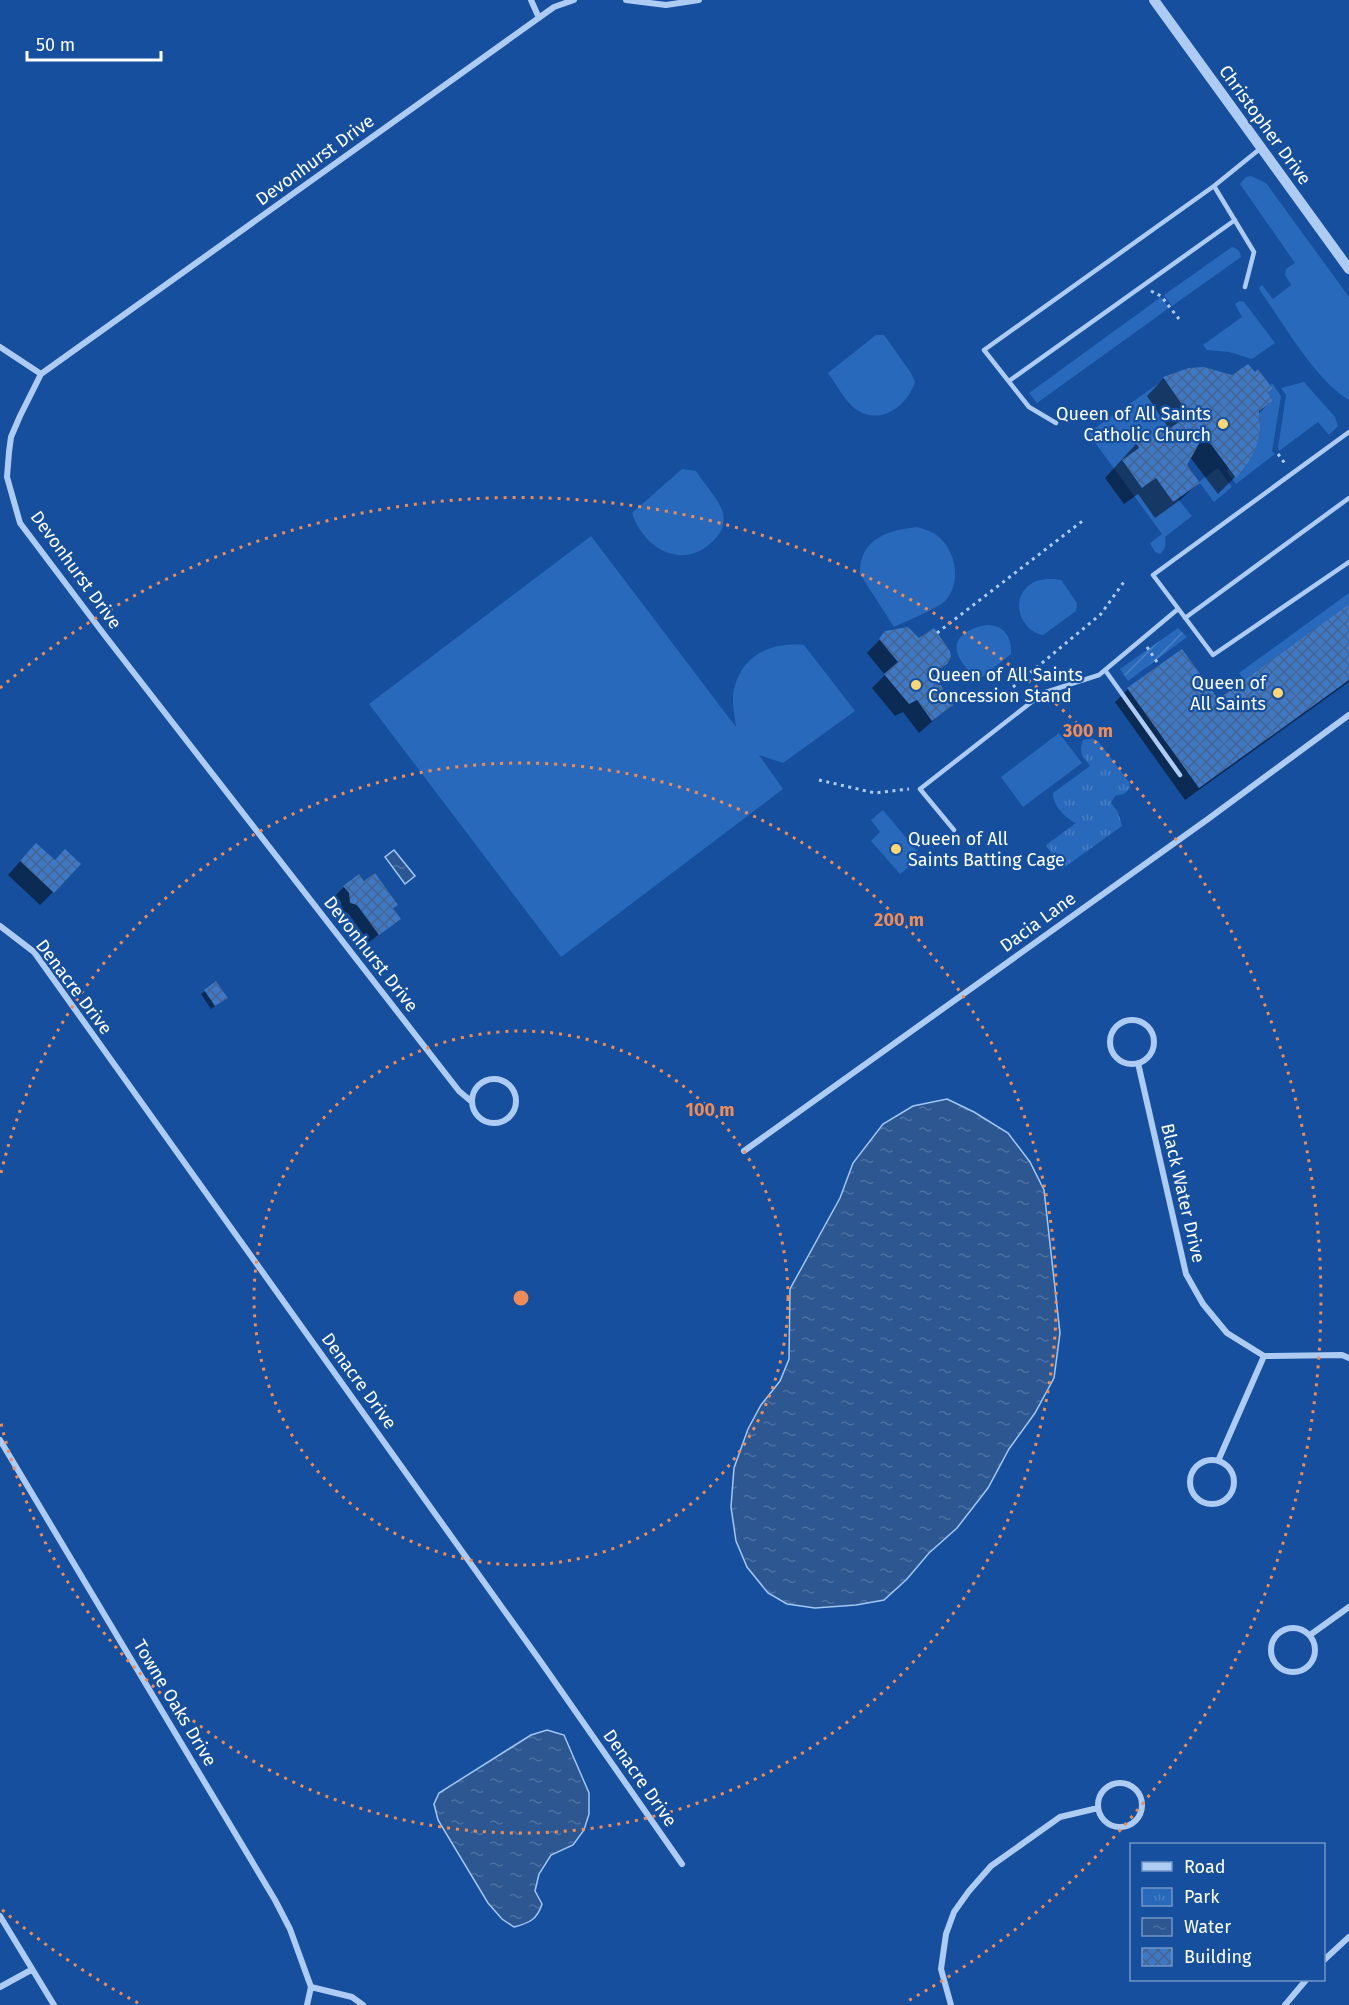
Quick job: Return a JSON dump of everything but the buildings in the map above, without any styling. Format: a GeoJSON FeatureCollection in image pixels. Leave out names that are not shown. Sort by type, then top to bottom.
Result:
{"type":"FeatureCollection","features":[{"type":"Feature","properties":{"kind":"street"},"geometry":{"type":"LineString","coordinates":[[531,0],[539,18]]}},
{"type":"Feature","properties":{"kind":"street","name":"Devonhurst Drive"},"geometry":{"type":"LineString","coordinates":[[472,1102],[473,1095],[480,1084],[488,1080],[501,1080],[514,1091],[516,1102],[510,1117],[495,1123],[486,1122],[477,1116],[472,1102],[459,1091],[105,637],[20,522],[7,477],[9,452],[11,437],[41,374],[554,7],[574,0]]}},
{"type":"Feature","properties":{"kind":"street"},"geometry":{"type":"LineString","coordinates":[[626,0],[666,5],[699,0]]}},
{"type":"Feature","properties":{"kind":"street","name":"Christopher Drive"},"geometry":{"type":"LineString","coordinates":[[1154,0],[1349,269]]}},
{"type":"Feature","properties":{"kind":"street"},"geometry":{"type":"LineString","coordinates":[[0,347],[41,374]]}},
{"type":"Feature","properties":{"kind":"street","name":"Dacia Lane"},"geometry":{"type":"LineString","coordinates":[[744,1151],[1208,819],[1349,715]]}},
{"type":"Feature","properties":{"kind":"street","name":"Denacre Drive"},"geometry":{"type":"LineString","coordinates":[[0,926],[34,952],[542,1662],[682,1864]]}},
{"type":"Feature","properties":{"kind":"street"},"geometry":{"type":"LineString","coordinates":[[1129,1020],[1139,1020],[1148,1026],[1155,1039],[1151,1054],[1138,1063],[1125,1063],[1119,1060],[1110,1043],[1113,1030],[1129,1020]]}},
{"type":"Feature","properties":{"kind":"street","name":"Black Water Drive"},"geometry":{"type":"LineString","coordinates":[[1138,1063],[1186,1274],[1203,1304],[1227,1333],[1264,1356]]}},
{"type":"Feature","properties":{"kind":"street"},"geometry":{"type":"LineString","coordinates":[[1218,1461],[1264,1356],[1342,1355],[1349,1358]]}},
{"type":"Feature","properties":{"kind":"street","name":"Towne Oaks Drive"},"geometry":{"type":"LineString","coordinates":[[0,1440],[275,1900],[290,1929],[311,1987]]}},
{"type":"Feature","properties":{"kind":"street"},"geometry":{"type":"LineString","coordinates":[[1218,1461],[1227,1466],[1232,1475],[1232,1490],[1223,1501],[1216,1504],[1204,1503],[1194,1495],[1189,1483],[1192,1471],[1202,1462],[1218,1461]]}},
{"type":"Feature","properties":{"kind":"street"},"geometry":{"type":"LineString","coordinates":[[1310,1635],[1349,1607]]}},
{"type":"Feature","properties":{"kind":"street"},"geometry":{"type":"LineString","coordinates":[[1294,1627],[1310,1635],[1314,1642],[1315,1652],[1308,1666],[1292,1672],[1279,1668],[1272,1657],[1271,1644],[1278,1634],[1294,1627]]}},
{"type":"Feature","properties":{"kind":"street"},"geometry":{"type":"LineString","coordinates":[[1116,1783],[1127,1784],[1135,1789],[1142,1803],[1139,1817],[1131,1825],[1125,1827],[1112,1826],[1107,1823],[1098,1808],[1101,1794],[1110,1785],[1116,1783]]}},
{"type":"Feature","properties":{"kind":"street"},"geometry":{"type":"LineString","coordinates":[[951,2005],[941,1969],[946,1934],[954,1912],[969,1891],[991,1866],[1060,1817],[1098,1808]]}},
{"type":"Feature","properties":{"kind":"street"},"geometry":{"type":"LineString","coordinates":[[0,1916],[2,1925],[54,2005]]}},
{"type":"Feature","properties":{"kind":"street"},"geometry":{"type":"LineString","coordinates":[[1325,1958],[1349,1937]]}},
{"type":"Feature","properties":{"kind":"street"},"geometry":{"type":"LineString","coordinates":[[0,1988],[31,1970]]}},
{"type":"Feature","properties":{"kind":"street"},"geometry":{"type":"LineString","coordinates":[[1285,2005],[1305,1981]]}},
{"type":"Feature","properties":{"kind":"street"},"geometry":{"type":"LineString","coordinates":[[306,2005],[311,1987],[351,1997],[363,2005]]}},
{"type":"Feature","properties":{"kind":"lane"},"geometry":{"type":"LineString","coordinates":[[1056,423],[1029,407],[984,350],[1214,186],[1261,148]]}},
{"type":"Feature","properties":{"kind":"lane"},"geometry":{"type":"LineString","coordinates":[[1214,186],[1254,252],[1245,287]]}},
{"type":"Feature","properties":{"kind":"lane"},"geometry":{"type":"LineString","coordinates":[[1009,381],[1235,220]]}},
{"type":"Feature","properties":{"kind":"lane"},"geometry":{"type":"LineString","coordinates":[[1349,432],[1153,575],[1214,655],[1349,562]]}},
{"type":"Feature","properties":{"kind":"lane"},"geometry":{"type":"LineString","coordinates":[[1185,618],[1349,498]]}},
{"type":"Feature","properties":{"kind":"lane"},"geometry":{"type":"LineString","coordinates":[[954,830],[920,789],[1042,693],[1098,675],[1178,609]]}},
{"type":"Feature","properties":{"kind":"lane"},"geometry":{"type":"LineString","coordinates":[[1105,670],[1180,775]]}},
{"type":"Feature","properties":{"kind":"path"},"geometry":{"type":"LineString","coordinates":[[1161,296],[1179,319]]}},
{"type":"Feature","properties":{"kind":"path"},"geometry":{"type":"LineString","coordinates":[[1278,454],[1286,466]]}},
{"type":"Feature","properties":{"kind":"path"},"geometry":{"type":"LineString","coordinates":[[938,633],[1085,519]]}},
{"type":"Feature","properties":{"kind":"path"},"geometry":{"type":"LineString","coordinates":[[1013,687],[1101,614],[1126,579]]}},
{"type":"Feature","properties":{"kind":"path"},"geometry":{"type":"LineString","coordinates":[[1147,647],[1159,665]]}},
{"type":"Feature","properties":{"kind":"path"},"geometry":{"type":"LineString","coordinates":[[819,780],[875,792],[909,789]]}},
{"type":"Feature","properties":{"kind":"green space"},"geometry":{"type":"Polygon","coordinates":[[[1251,176],[1266,183],[1349,297],[1349,400],[1336,391],[1312,365],[1259,288],[1262,285],[1273,299],[1291,285],[1285,275],[1286,269],[1295,263],[1240,184],[1246,177],[1251,176]]]}},
{"type":"Feature","properties":{"kind":"green space"},"geometry":{"type":"Polygon","coordinates":[[[1232,247],[1238,250],[1241,257],[1172,306],[1164,295],[1232,247]]]}},
{"type":"Feature","properties":{"kind":"green space"},"geometry":{"type":"Polygon","coordinates":[[[1161,297],[1169,308],[1037,403],[1029,393],[1161,297]]]}},
{"type":"Feature","properties":{"kind":"green space"},"geometry":{"type":"Polygon","coordinates":[[[1240,301],[1244,302],[1275,343],[1252,359],[1229,352],[1207,350],[1203,345],[1242,317],[1235,304],[1240,301]]]}},
{"type":"Feature","properties":{"kind":"green space"},"geometry":{"type":"Polygon","coordinates":[[[876,335],[884,335],[915,382],[900,405],[892,411],[875,416],[853,407],[828,373],[876,335]]]}},
{"type":"Feature","properties":{"kind":"green space"},"geometry":{"type":"Polygon","coordinates":[[[1165,379],[1189,415],[1169,434],[1166,431],[1162,433],[1160,431],[1149,439],[1146,435],[1139,448],[1122,460],[1142,487],[1156,478],[1173,502],[1177,498],[1192,516],[1165,537],[1165,547],[1160,554],[1155,552],[1150,543],[1162,534],[1088,433],[1165,379]]]}},
{"type":"Feature","properties":{"kind":"green space"},"geometry":{"type":"Polygon","coordinates":[[[1304,382],[1335,417],[1338,426],[1329,435],[1318,422],[1279,451],[1286,395],[1281,388],[1304,382]]]}},
{"type":"Feature","properties":{"kind":"green space"},"geometry":{"type":"Polygon","coordinates":[[[1272,383],[1281,396],[1272,451],[1275,454],[1236,484],[1226,471],[1249,452],[1257,440],[1260,423],[1259,411],[1273,401],[1268,393],[1273,390],[1270,385],[1272,383]]]}},
{"type":"Feature","properties":{"kind":"green space"},"geometry":{"type":"Polygon","coordinates":[[[1218,468],[1232,487],[1214,502],[1199,482],[1218,468]]]}},
{"type":"Feature","properties":{"kind":"green space"},"geometry":{"type":"Polygon","coordinates":[[[682,469],[696,471],[722,509],[724,521],[719,534],[703,549],[691,554],[679,555],[656,546],[638,526],[632,513],[682,469]]]}},
{"type":"Feature","properties":{"kind":"green space"},"geometry":{"type":"Polygon","coordinates":[[[917,527],[934,534],[945,543],[955,568],[954,586],[941,604],[894,627],[860,574],[861,562],[864,552],[877,539],[896,531],[917,527]]]}},
{"type":"Feature","properties":{"kind":"green space"},"geometry":{"type":"Polygon","coordinates":[[[591,536],[736,727],[733,698],[738,677],[751,659],[780,646],[804,645],[855,711],[783,763],[759,755],[783,789],[561,957],[369,704],[591,536]]]}},
{"type":"Feature","properties":{"kind":"green space"},"geometry":{"type":"Polygon","coordinates":[[[1061,580],[1077,603],[1076,611],[1043,635],[1035,632],[1023,621],[1019,605],[1020,597],[1024,590],[1034,582],[1061,580]]]}},
{"type":"Feature","properties":{"kind":"green space"},"geometry":{"type":"Polygon","coordinates":[[[1349,593],[1349,604],[1244,680],[1239,673],[1349,593]]]}},
{"type":"Feature","properties":{"kind":"green space"},"geometry":{"type":"Polygon","coordinates":[[[987,625],[1003,630],[1009,638],[1011,654],[981,678],[974,677],[960,660],[957,644],[964,634],[987,625]]]}},
{"type":"Feature","properties":{"kind":"green space"},"geometry":{"type":"Polygon","coordinates":[[[1178,628],[1187,637],[1128,681],[1120,669],[1178,628]]]}},
{"type":"Feature","properties":{"kind":"green space"},"geometry":{"type":"Polygon","coordinates":[[[1059,733],[1082,763],[1023,807],[1001,777],[1059,733]]]}},
{"type":"Feature","properties":{"kind":"green space"},"geometry":{"type":"Polygon","coordinates":[[[1092,738],[1098,741],[1129,782],[1130,788],[1124,794],[1115,796],[1111,803],[1118,812],[1122,826],[1062,869],[1046,845],[1076,823],[1060,811],[1053,793],[1090,766],[1081,748],[1083,740],[1092,738]]]}},
{"type":"Feature","properties":{"kind":"green space","name":"Queen of All Saints Batting Cage"},"geometry":{"type":"Polygon","coordinates":[[[883,810],[922,857],[900,874],[871,841],[880,832],[871,820],[883,810]]]}},
{"type":"Feature","properties":{"kind":"water"},"geometry":{"type":"Polygon","coordinates":[[[394,850],[415,876],[405,884],[385,857],[394,850]]]}},
{"type":"Feature","properties":{"kind":"water"},"geometry":{"type":"Polygon","coordinates":[[[947,1099],[1008,1133],[1030,1162],[1044,1190],[1060,1333],[1054,1378],[1035,1413],[1009,1449],[988,1488],[957,1528],[929,1553],[907,1579],[884,1600],[815,1608],[787,1604],[768,1593],[747,1567],[736,1541],[731,1507],[734,1468],[748,1429],[761,1405],[780,1381],[789,1359],[790,1289],[840,1198],[853,1163],[883,1124],[913,1106],[947,1099]]]}},
{"type":"Feature","properties":{"kind":"water"},"geometry":{"type":"Polygon","coordinates":[[[547,1730],[564,1735],[589,1793],[589,1814],[584,1830],[573,1845],[551,1855],[539,1874],[535,1891],[542,1904],[538,1914],[528,1922],[514,1927],[502,1919],[488,1903],[438,1820],[434,1804],[439,1793],[531,1735],[547,1730]]]}},
{"type":"Feature","properties":{"kind":"place","name":"Queen of All Saints Catholic Church"},"geometry":{"type":"Point","coordinates":[1223,424]}},
{"type":"Feature","properties":{"kind":"place","name":"Queen of All Saints Concession Stand"},"geometry":{"type":"Point","coordinates":[916,685]}},
{"type":"Feature","properties":{"kind":"place","name":"Queen of All Saints"},"geometry":{"type":"Point","coordinates":[1278,693]}},
{"type":"Feature","properties":{"kind":"place","name":"Queen of All Saints Batting Cage"},"geometry":{"type":"Point","coordinates":[896,849]}}]}
